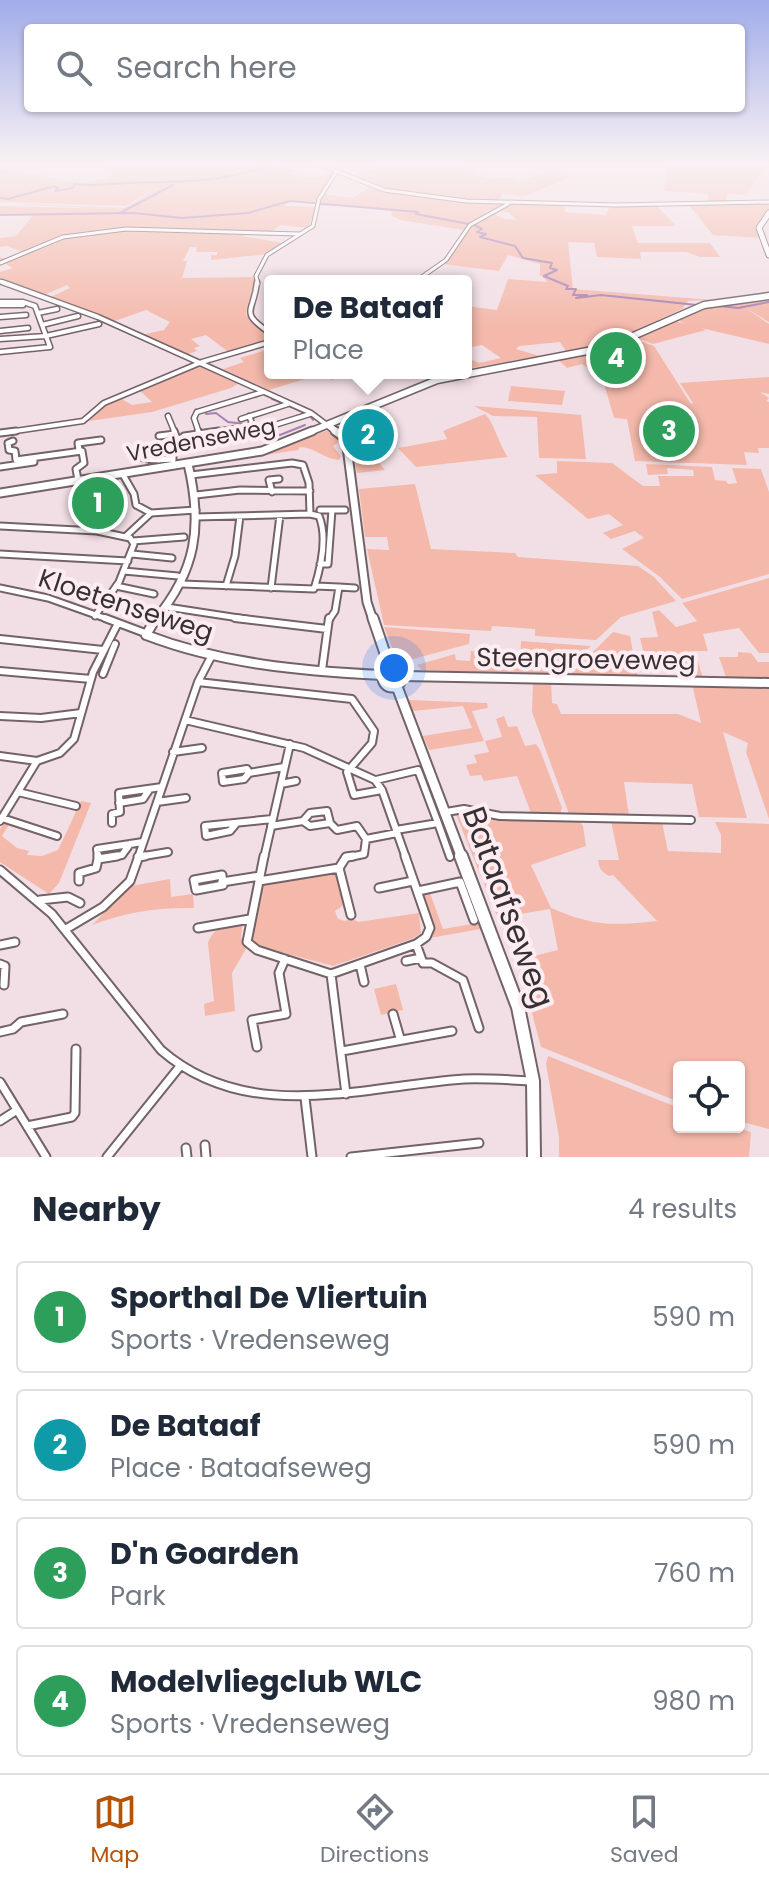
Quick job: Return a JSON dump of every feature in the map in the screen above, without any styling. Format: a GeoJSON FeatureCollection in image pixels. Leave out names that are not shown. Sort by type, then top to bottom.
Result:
{"type":"FeatureCollection","features":[{"type":"Feature","properties":{"kind":"main road"},"geometry":{"type":"LineString","coordinates":[[765,219],[759,228],[769,255]]}},
{"type":"Feature","properties":{"kind":"main road","name":"Vredenseweg"},"geometry":{"type":"LineString","coordinates":[[472,370],[608,347],[704,305],[769,296]]}},
{"type":"Feature","properties":{"kind":"main road","name":"Vredenseweg"},"geometry":{"type":"LineString","coordinates":[[0,493],[277,447],[429,379]]}},
{"type":"Feature","properties":{"kind":"main road"},"geometry":{"type":"LineString","coordinates":[[328,425],[346,439],[368,611],[386,673],[384,683],[399,680]]}},
{"type":"Feature","properties":{"kind":"main road","name":"Bataafseweg"},"geometry":{"type":"LineString","coordinates":[[399,680],[442,818],[509,979],[529,1049],[533,1081],[534,1157]]}},
{"type":"Feature","properties":{"kind":"street"},"geometry":{"type":"LineString","coordinates":[[264,328],[249,317],[248,306],[258,285],[256,276],[267,255],[313,226],[315,219]]}},
{"type":"Feature","properties":{"kind":"street"},"geometry":{"type":"LineString","coordinates":[[425,275],[446,260],[470,224],[480,219]]}},
{"type":"Feature","properties":{"kind":"street"},"geometry":{"type":"LineString","coordinates":[[0,263],[63,237],[126,229],[300,234]]}},
{"type":"Feature","properties":{"kind":"street"},"geometry":{"type":"LineString","coordinates":[[0,281],[27,296],[95,316],[202,362],[311,413],[328,425]]}},
{"type":"Feature","properties":{"kind":"street"},"geometry":{"type":"LineString","coordinates":[[0,303],[32,304],[50,346],[0,352]]}},
{"type":"Feature","properties":{"kind":"street"},"geometry":{"type":"LineString","coordinates":[[38,313],[57,309]]}},
{"type":"Feature","properties":{"kind":"street"},"geometry":{"type":"LineString","coordinates":[[0,317],[26,315]]}},
{"type":"Feature","properties":{"kind":"street"},"geometry":{"type":"LineString","coordinates":[[42,325],[78,316]]}},
{"type":"Feature","properties":{"kind":"street"},"geometry":{"type":"LineString","coordinates":[[0,339],[46,336],[99,324]]}},
{"type":"Feature","properties":{"kind":"street"},"geometry":{"type":"LineString","coordinates":[[0,331],[28,328]]}},
{"type":"Feature","properties":{"kind":"street"},"geometry":{"type":"LineString","coordinates":[[0,433],[83,421],[99,406],[202,362],[264,344]]}},
{"type":"Feature","properties":{"kind":"street"},"geometry":{"type":"LineString","coordinates":[[199,434],[195,411],[262,391]]}},
{"type":"Feature","properties":{"kind":"street"},"geometry":{"type":"LineString","coordinates":[[241,419],[289,404]]}},
{"type":"Feature","properties":{"kind":"street"},"geometry":{"type":"LineString","coordinates":[[265,428],[311,413]]}},
{"type":"Feature","properties":{"kind":"street"},"geometry":{"type":"LineString","coordinates":[[159,460],[174,462],[173,451],[180,446],[168,416]]}},
{"type":"Feature","properties":{"kind":"street"},"geometry":{"type":"LineString","coordinates":[[184,436],[249,426],[252,423],[249,416]]}},
{"type":"Feature","properties":{"kind":"street"},"geometry":{"type":"LineString","coordinates":[[348,426],[366,431],[381,428]]}},
{"type":"Feature","properties":{"kind":"street"},"geometry":{"type":"LineString","coordinates":[[339,431],[355,429]]}},
{"type":"Feature","properties":{"kind":"street"},"geometry":{"type":"LineString","coordinates":[[12,432],[13,441],[8,443],[9,450],[15,451],[16,462]]}},
{"type":"Feature","properties":{"kind":"street"},"geometry":{"type":"LineString","coordinates":[[159,436],[175,434]]}},
{"type":"Feature","properties":{"kind":"street"},"geometry":{"type":"LineString","coordinates":[[78,480],[76,469],[84,463],[77,440],[101,440]]}},
{"type":"Feature","properties":{"kind":"street"},"geometry":{"type":"LineString","coordinates":[[0,467],[79,450]]}},
{"type":"Feature","properties":{"kind":"street"},"geometry":{"type":"LineString","coordinates":[[191,475],[296,463],[305,468],[310,491],[310,514]]}},
{"type":"Feature","properties":{"kind":"street"},"geometry":{"type":"LineString","coordinates":[[145,633],[167,607],[180,580],[197,513],[188,464]]}},
{"type":"Feature","properties":{"kind":"street"},"geometry":{"type":"LineString","coordinates":[[122,473],[134,494],[136,505],[151,513],[240,516],[310,514],[322,519],[320,564],[312,588]]}},
{"type":"Feature","properties":{"kind":"street"},"geometry":{"type":"LineString","coordinates":[[272,492],[269,480],[279,479]]}},
{"type":"Feature","properties":{"kind":"street"},"geometry":{"type":"LineString","coordinates":[[196,495],[240,490],[310,491]]}},
{"type":"Feature","properties":{"kind":"street"},"geometry":{"type":"LineString","coordinates":[[320,510],[345,510]]}},
{"type":"Feature","properties":{"kind":"street"},"geometry":{"type":"LineString","coordinates":[[320,564],[328,564],[332,510]]}},
{"type":"Feature","properties":{"kind":"street"},"geometry":{"type":"LineString","coordinates":[[126,536],[151,513]]}},
{"type":"Feature","properties":{"kind":"street"},"geometry":{"type":"LineString","coordinates":[[271,588],[280,515]]}},
{"type":"Feature","properties":{"kind":"street"},"geometry":{"type":"LineString","coordinates":[[226,586],[235,556],[240,516]]}},
{"type":"Feature","properties":{"kind":"street"},"geometry":{"type":"LineString","coordinates":[[0,526],[126,536],[132,541],[184,537]]}},
{"type":"Feature","properties":{"kind":"street"},"geometry":{"type":"LineString","coordinates":[[323,528],[330,528]]}},
{"type":"Feature","properties":{"kind":"street"},"geometry":{"type":"LineString","coordinates":[[95,616],[124,571],[130,558],[132,541]]}},
{"type":"Feature","properties":{"kind":"street"},"geometry":{"type":"LineString","coordinates":[[0,554],[172,558]]}},
{"type":"Feature","properties":{"kind":"street"},"geometry":{"type":"LineString","coordinates":[[124,571],[226,586],[355,588]]}},
{"type":"Feature","properties":{"kind":"street"},"geometry":{"type":"LineString","coordinates":[[116,586],[154,594]]}},
{"type":"Feature","properties":{"kind":"street"},"geometry":{"type":"LineString","coordinates":[[322,671],[329,618],[335,611],[339,587]]}},
{"type":"Feature","properties":{"kind":"street","name":"Kloetenseweg"},"geometry":{"type":"LineString","coordinates":[[0,588],[48,598],[211,657],[322,671],[386,673]]}},
{"type":"Feature","properties":{"kind":"street"},"geometry":{"type":"LineString","coordinates":[[108,600],[149,616]]}},
{"type":"Feature","properties":{"kind":"street"},"geometry":{"type":"LineString","coordinates":[[167,607],[213,616],[327,629]]}},
{"type":"Feature","properties":{"kind":"street"},"geometry":{"type":"LineString","coordinates":[[0,756],[37,761],[60,753],[68,746],[74,739],[91,679],[117,625]]}},
{"type":"Feature","properties":{"kind":"street"},"geometry":{"type":"LineString","coordinates":[[0,639],[103,650]]}},
{"type":"Feature","properties":{"kind":"street"},"geometry":{"type":"LineString","coordinates":[[103,674],[115,644]]}},
{"type":"Feature","properties":{"kind":"street"},"geometry":{"type":"LineString","coordinates":[[66,929],[117,895],[130,881],[198,682],[211,657]]}},
{"type":"Feature","properties":{"kind":"street"},"geometry":{"type":"LineString","coordinates":[[0,671],[91,679]]}},
{"type":"Feature","properties":{"kind":"street","name":"Steengroeveweg"},"geometry":{"type":"LineString","coordinates":[[399,680],[769,683]]}},
{"type":"Feature","properties":{"kind":"street"},"geometry":{"type":"LineString","coordinates":[[198,682],[352,699],[373,725],[374,737],[347,772],[354,795],[382,790]]}},
{"type":"Feature","properties":{"kind":"street"},"geometry":{"type":"LineString","coordinates":[[0,716],[41,718],[81,713]]}},
{"type":"Feature","properties":{"kind":"street"},"geometry":{"type":"LineString","coordinates":[[185,720],[290,744],[375,780],[382,790],[430,928],[426,937],[416,944],[331,974],[250,946],[246,935],[290,744]]}},
{"type":"Feature","properties":{"kind":"street"},"geometry":{"type":"LineString","coordinates":[[173,752],[202,748]]}},
{"type":"Feature","properties":{"kind":"street"},"geometry":{"type":"LineString","coordinates":[[37,761],[1,820],[25,824],[40,834],[57,836]]}},
{"type":"Feature","properties":{"kind":"street"},"geometry":{"type":"LineString","coordinates":[[249,773],[284,767]]}},
{"type":"Feature","properties":{"kind":"street"},"geometry":{"type":"LineString","coordinates":[[375,780],[418,770],[442,818],[450,857]]}},
{"type":"Feature","properties":{"kind":"street"},"geometry":{"type":"LineString","coordinates":[[281,784],[296,781]]}},
{"type":"Feature","properties":{"kind":"street"},"geometry":{"type":"LineString","coordinates":[[112,823],[112,814],[120,812],[119,793],[162,787]]}},
{"type":"Feature","properties":{"kind":"street"},"geometry":{"type":"LineString","coordinates":[[18,792],[39,796],[54,804],[76,806]]}},
{"type":"Feature","properties":{"kind":"street"},"geometry":{"type":"LineString","coordinates":[[157,802],[186,798]]}},
{"type":"Feature","properties":{"kind":"street"},"geometry":{"type":"LineString","coordinates":[[366,839],[464,809],[500,816],[691,820]]}},
{"type":"Feature","properties":{"kind":"street"},"geometry":{"type":"LineString","coordinates":[[303,821],[310,813],[327,811],[330,823],[337,830],[357,826],[366,839],[364,854],[346,857],[339,868],[351,915]]}},
{"type":"Feature","properties":{"kind":"street"},"geometry":{"type":"LineString","coordinates":[[235,825],[303,821],[310,826],[330,823]]}},
{"type":"Feature","properties":{"kind":"street"},"geometry":{"type":"LineString","coordinates":[[79,881],[79,873],[96,868],[98,859],[122,855],[130,844],[143,842]]}},
{"type":"Feature","properties":{"kind":"street"},"geometry":{"type":"LineString","coordinates":[[138,857],[168,852]]}},
{"type":"Feature","properties":{"kind":"street"},"geometry":{"type":"LineString","coordinates":[[222,882],[339,868]]}},
{"type":"Feature","properties":{"kind":"street"},"geometry":{"type":"LineString","coordinates":[[0,870],[40,900],[66,929],[149,1038],[181,1065],[237,1089],[279,1097],[305,1098],[466,1079],[533,1081]]}},
{"type":"Feature","properties":{"kind":"street"},"geometry":{"type":"LineString","coordinates":[[379,888],[413,881]]}},
{"type":"Feature","properties":{"kind":"street"},"geometry":{"type":"LineString","coordinates":[[417,891],[460,882],[474,920]]}},
{"type":"Feature","properties":{"kind":"street"},"geometry":{"type":"LineString","coordinates":[[40,900],[68,897],[80,903]]}},
{"type":"Feature","properties":{"kind":"street"},"geometry":{"type":"LineString","coordinates":[[198,928],[250,919]]}},
{"type":"Feature","properties":{"kind":"street"},"geometry":{"type":"LineString","coordinates":[[0,945],[15,942]]}},
{"type":"Feature","properties":{"kind":"street"},"geometry":{"type":"LineString","coordinates":[[416,944],[423,963],[432,963],[463,980],[479,1028]]}},
{"type":"Feature","properties":{"kind":"street"},"geometry":{"type":"LineString","coordinates":[[406,961],[421,958]]}},
{"type":"Feature","properties":{"kind":"street"},"geometry":{"type":"LineString","coordinates":[[257,1047],[252,1020],[286,1014],[279,973],[285,959]]}},
{"type":"Feature","properties":{"kind":"street"},"geometry":{"type":"LineString","coordinates":[[0,964],[5,966],[4,985]]}},
{"type":"Feature","properties":{"kind":"street"},"geometry":{"type":"LineString","coordinates":[[360,964],[364,982]]}},
{"type":"Feature","properties":{"kind":"street"},"geometry":{"type":"LineString","coordinates":[[331,974],[346,1094]]}},
{"type":"Feature","properties":{"kind":"street"},"geometry":{"type":"LineString","coordinates":[[0,1032],[13,1029],[21,1022],[63,1014]]}},
{"type":"Feature","properties":{"kind":"street"},"geometry":{"type":"LineString","coordinates":[[393,1014],[400,1038]]}},
{"type":"Feature","properties":{"kind":"street"},"geometry":{"type":"LineString","coordinates":[[342,1051],[400,1038],[420,1038],[452,1031]]}},
{"type":"Feature","properties":{"kind":"street"},"geometry":{"type":"LineString","coordinates":[[27,1126],[72,1117],[75,1113],[76,1049]]}},
{"type":"Feature","properties":{"kind":"street"},"geometry":{"type":"LineString","coordinates":[[107,1157],[181,1065]]}},
{"type":"Feature","properties":{"kind":"street"},"geometry":{"type":"LineString","coordinates":[[0,1082],[46,1157]]}},
{"type":"Feature","properties":{"kind":"street"},"geometry":{"type":"LineString","coordinates":[[305,1098],[312,1157]]}},
{"type":"Feature","properties":{"kind":"street"},"geometry":{"type":"LineString","coordinates":[[0,1121],[17,1110]]}},
{"type":"Feature","properties":{"kind":"street"},"geometry":{"type":"LineString","coordinates":[[351,1157],[449,1152],[479,1143]]}},
{"type":"Feature","properties":{"kind":"street"},"geometry":{"type":"LineString","coordinates":[[205,1145],[206,1157]]}},
{"type":"Feature","properties":{"kind":"shaded area"},"geometry":{"type":"Polygon","coordinates":[[[30,219],[312,219],[308,228],[281,225],[270,232],[255,231],[242,236],[282,243],[267,254],[211,260],[211,255],[217,255],[217,252],[196,252],[197,247],[190,247],[183,261],[187,261],[182,278],[255,277],[246,315],[264,330],[264,343],[231,354],[206,335],[191,339],[200,346],[194,348],[197,351],[185,355],[141,335],[164,330],[170,322],[146,310],[112,322],[44,300],[70,288],[67,285],[37,298],[0,280],[0,272],[13,268],[6,264],[0,266],[0,257],[7,260],[24,253],[8,246],[0,247],[0,238],[16,236],[30,219]]]}},
{"type":"Feature","properties":{"kind":"shaded area"},"geometry":{"type":"Polygon","coordinates":[[[399,219],[478,219],[464,230],[399,219]]]}},
{"type":"Feature","properties":{"kind":"shaded area"},"geometry":{"type":"Polygon","coordinates":[[[480,219],[669,219],[676,226],[632,226],[638,243],[710,243],[720,257],[700,257],[686,252],[640,252],[641,259],[597,257],[594,243],[568,242],[573,289],[713,300],[688,301],[682,309],[611,342],[566,351],[560,342],[519,346],[516,349],[540,356],[472,368],[472,360],[479,363],[501,358],[482,345],[472,347],[472,307],[497,310],[508,279],[548,282],[540,275],[540,264],[508,255],[499,271],[442,264],[472,224],[480,219]]]}},
{"type":"Feature","properties":{"kind":"shaded area"},"geometry":{"type":"Polygon","coordinates":[[[700,219],[763,219],[758,226],[761,238],[713,235],[700,219]]]}},
{"type":"Feature","properties":{"kind":"shaded area"},"geometry":{"type":"Polygon","coordinates":[[[769,297],[769,322],[744,307],[769,324],[769,344],[701,328],[706,330],[653,344],[637,338],[674,321],[686,324],[677,320],[713,304],[734,301],[740,305],[736,300],[769,297]]]}},
{"type":"Feature","properties":{"kind":"shaded area"},"geometry":{"type":"Polygon","coordinates":[[[635,339],[654,346],[691,404],[680,383],[769,377],[769,394],[760,392],[769,398],[766,401],[769,402],[769,448],[758,448],[759,453],[744,452],[747,465],[635,461],[627,419],[614,418],[602,377],[582,364],[567,368],[556,358],[635,339]]]}},
{"type":"Feature","properties":{"kind":"shaded area"},"geometry":{"type":"Polygon","coordinates":[[[264,351],[264,379],[305,379],[269,390],[223,369],[244,362],[240,358],[264,351]]]}},
{"type":"Feature","properties":{"kind":"shaded area"},"geometry":{"type":"Polygon","coordinates":[[[201,364],[241,382],[231,388],[152,412],[89,421],[102,406],[120,398],[132,405],[152,402],[139,390],[201,364]]]}},
{"type":"Feature","properties":{"kind":"shaded area"},"geometry":{"type":"Polygon","coordinates":[[[511,386],[565,391],[562,405],[508,401],[511,386]]]}},
{"type":"Feature","properties":{"kind":"shaded area"},"geometry":{"type":"Polygon","coordinates":[[[474,406],[581,415],[586,459],[539,458],[537,417],[493,416],[474,406]]]}},
{"type":"Feature","properties":{"kind":"shaded area"},"geometry":{"type":"Polygon","coordinates":[[[485,414],[508,457],[416,467],[398,448],[447,439],[443,431],[485,414]]]}},
{"type":"Feature","properties":{"kind":"shaded area"},"geometry":{"type":"Polygon","coordinates":[[[354,429],[363,432],[362,437],[370,438],[373,442],[365,445],[385,470],[357,473],[351,439],[344,431],[354,429]]]}},
{"type":"Feature","properties":{"kind":"shaded area"},"geometry":{"type":"Polygon","coordinates":[[[329,430],[337,433],[340,441],[333,446],[341,456],[339,460],[300,447],[298,450],[193,466],[240,458],[329,430]]]}},
{"type":"Feature","properties":{"kind":"shaded area"},"geometry":{"type":"Polygon","coordinates":[[[557,461],[612,463],[643,486],[660,486],[658,476],[694,476],[693,470],[667,468],[668,474],[648,475],[646,464],[712,467],[715,480],[728,484],[737,483],[732,468],[761,469],[769,492],[769,574],[682,599],[660,577],[622,549],[644,538],[635,531],[611,539],[603,533],[623,525],[609,514],[588,519],[535,475],[557,473],[557,461]]]}},
{"type":"Feature","properties":{"kind":"shaded area"},"geometry":{"type":"Polygon","coordinates":[[[415,484],[431,549],[515,553],[518,557],[638,566],[654,577],[676,601],[621,617],[596,640],[535,636],[535,629],[492,626],[491,631],[384,625],[367,549],[389,550],[387,537],[365,537],[359,489],[415,484]]]}},
{"type":"Feature","properties":{"kind":"shaded area"},"geometry":{"type":"Polygon","coordinates":[[[769,578],[769,653],[759,653],[739,628],[703,634],[708,651],[695,651],[703,679],[682,679],[677,661],[655,660],[653,651],[643,651],[640,638],[658,637],[652,612],[659,610],[676,627],[697,621],[682,603],[769,578]]]}},
{"type":"Feature","properties":{"kind":"shaded area"},"geometry":{"type":"Polygon","coordinates":[[[384,627],[470,634],[469,644],[398,663],[384,627]]]}},
{"type":"Feature","properties":{"kind":"shaded area"},"geometry":{"type":"Polygon","coordinates":[[[613,632],[630,636],[638,678],[573,676],[572,673],[613,632]]]}},
{"type":"Feature","properties":{"kind":"shaded area"},"geometry":{"type":"Polygon","coordinates":[[[521,641],[591,646],[558,675],[422,670],[417,665],[455,654],[456,660],[470,661],[471,651],[492,652],[492,659],[520,661],[521,641]]]}},
{"type":"Feature","properties":{"kind":"shaded area"},"geometry":{"type":"Polygon","coordinates":[[[738,652],[751,653],[758,662],[769,662],[769,681],[727,680],[719,657],[738,657],[738,652]]]}},
{"type":"Feature","properties":{"kind":"shaded area"},"geometry":{"type":"Polygon","coordinates":[[[533,680],[551,680],[552,703],[557,704],[561,714],[678,714],[701,723],[692,684],[769,686],[769,819],[746,752],[748,743],[723,732],[747,818],[699,817],[692,784],[624,782],[629,816],[569,814],[532,712],[533,680]]]}},
{"type":"Feature","properties":{"kind":"shaded area"},"geometry":{"type":"Polygon","coordinates":[[[408,700],[487,703],[488,708],[472,711],[484,741],[429,750],[423,736],[472,728],[463,706],[413,711],[408,700]]]}},
{"type":"Feature","properties":{"kind":"shaded area"},"geometry":{"type":"Polygon","coordinates":[[[504,716],[508,727],[517,726],[525,746],[536,744],[540,750],[562,808],[560,814],[531,813],[517,776],[484,781],[481,775],[470,776],[466,765],[477,763],[474,755],[489,752],[485,741],[502,737],[496,719],[504,716]]]}},
{"type":"Feature","properties":{"kind":"shaded area"},"geometry":{"type":"Polygon","coordinates":[[[81,801],[91,803],[59,883],[49,894],[0,862],[0,829],[4,822],[10,823],[2,836],[17,848],[29,851],[27,855],[42,856],[58,850],[81,801]]]}},
{"type":"Feature","properties":{"kind":"shaded area"},"geometry":{"type":"Polygon","coordinates":[[[455,812],[503,821],[578,819],[583,826],[586,846],[531,865],[551,908],[591,921],[615,924],[657,921],[613,875],[609,876],[600,868],[598,860],[619,860],[611,821],[662,822],[668,851],[721,853],[721,835],[715,822],[769,824],[769,1129],[745,1123],[745,1061],[673,1061],[673,1100],[541,1047],[518,960],[558,950],[550,909],[498,918],[455,812]]]}},
{"type":"Feature","properties":{"kind":"shaded area"},"geometry":{"type":"Polygon","coordinates":[[[337,871],[345,904],[335,911],[338,919],[345,921],[352,918],[358,922],[419,913],[421,933],[412,939],[333,966],[262,947],[251,940],[264,883],[337,871]]]}},
{"type":"Feature","properties":{"kind":"shaded area"},"geometry":{"type":"Polygon","coordinates":[[[170,879],[171,897],[193,894],[194,908],[142,911],[92,925],[131,886],[170,879]]]}},
{"type":"Feature","properties":{"kind":"shaded area"},"geometry":{"type":"Polygon","coordinates":[[[430,893],[443,929],[483,922],[486,928],[430,938],[432,928],[422,895],[430,893]]]}},
{"type":"Feature","properties":{"kind":"shaded area"},"geometry":{"type":"Polygon","coordinates":[[[243,922],[241,937],[246,949],[232,973],[235,1011],[205,1016],[204,1004],[214,1001],[208,943],[217,930],[243,922]]]}},
{"type":"Feature","properties":{"kind":"shaded area"},"geometry":{"type":"Polygon","coordinates":[[[396,984],[403,1010],[381,1015],[374,989],[396,984]]]}},
{"type":"Feature","properties":{"kind":"shaded area"},"geometry":{"type":"Polygon","coordinates":[[[548,1056],[673,1106],[673,1133],[751,1132],[749,1157],[559,1157],[559,1137],[546,1064],[548,1056]]]}},
{"type":"Feature","properties":{"kind":"waterway"},"geometry":{"type":"LineString","coordinates":[[442,219],[474,225],[482,229],[477,232],[486,234],[480,237],[515,246],[523,258],[552,263],[550,268],[557,270],[544,276],[568,286],[566,289],[576,289],[573,295],[587,295],[576,298],[601,295],[697,305]]}},
{"type":"Feature","properties":{"kind":"waterway"},"geometry":{"type":"LineString","coordinates":[[719,306],[738,308],[769,302]]}},
{"type":"Feature","properties":{"kind":"waterway"},"geometry":{"type":"LineString","coordinates":[[272,399],[282,403]]}},
{"type":"Feature","properties":{"kind":"waterway"},"geometry":{"type":"LineString","coordinates":[[289,406],[305,413]]}},
{"type":"Feature","properties":{"kind":"waterway"},"geometry":{"type":"LineString","coordinates":[[206,414],[216,413],[228,422],[246,424]]}},
{"type":"Feature","properties":{"kind":"waterway"},"geometry":{"type":"LineString","coordinates":[[310,416],[313,420]]}},
{"type":"Feature","properties":{"kind":"waterway"},"geometry":{"type":"LineString","coordinates":[[255,428],[280,435],[305,425]]}},
{"type":"Feature","properties":{"kind":"place","name":"Modelvliegclub WLC"},"geometry":{"type":"Point","coordinates":[616,358]}},
{"type":"Feature","properties":{"kind":"place","name":"D'n Goarden"},"geometry":{"type":"Point","coordinates":[669,431]}},
{"type":"Feature","properties":{"kind":"place","name":"De Bataaf"},"geometry":{"type":"Point","coordinates":[368,435]}},
{"type":"Feature","properties":{"kind":"place","name":"Sporthal De Vliertuin"},"geometry":{"type":"Point","coordinates":[98,503]}}]}
